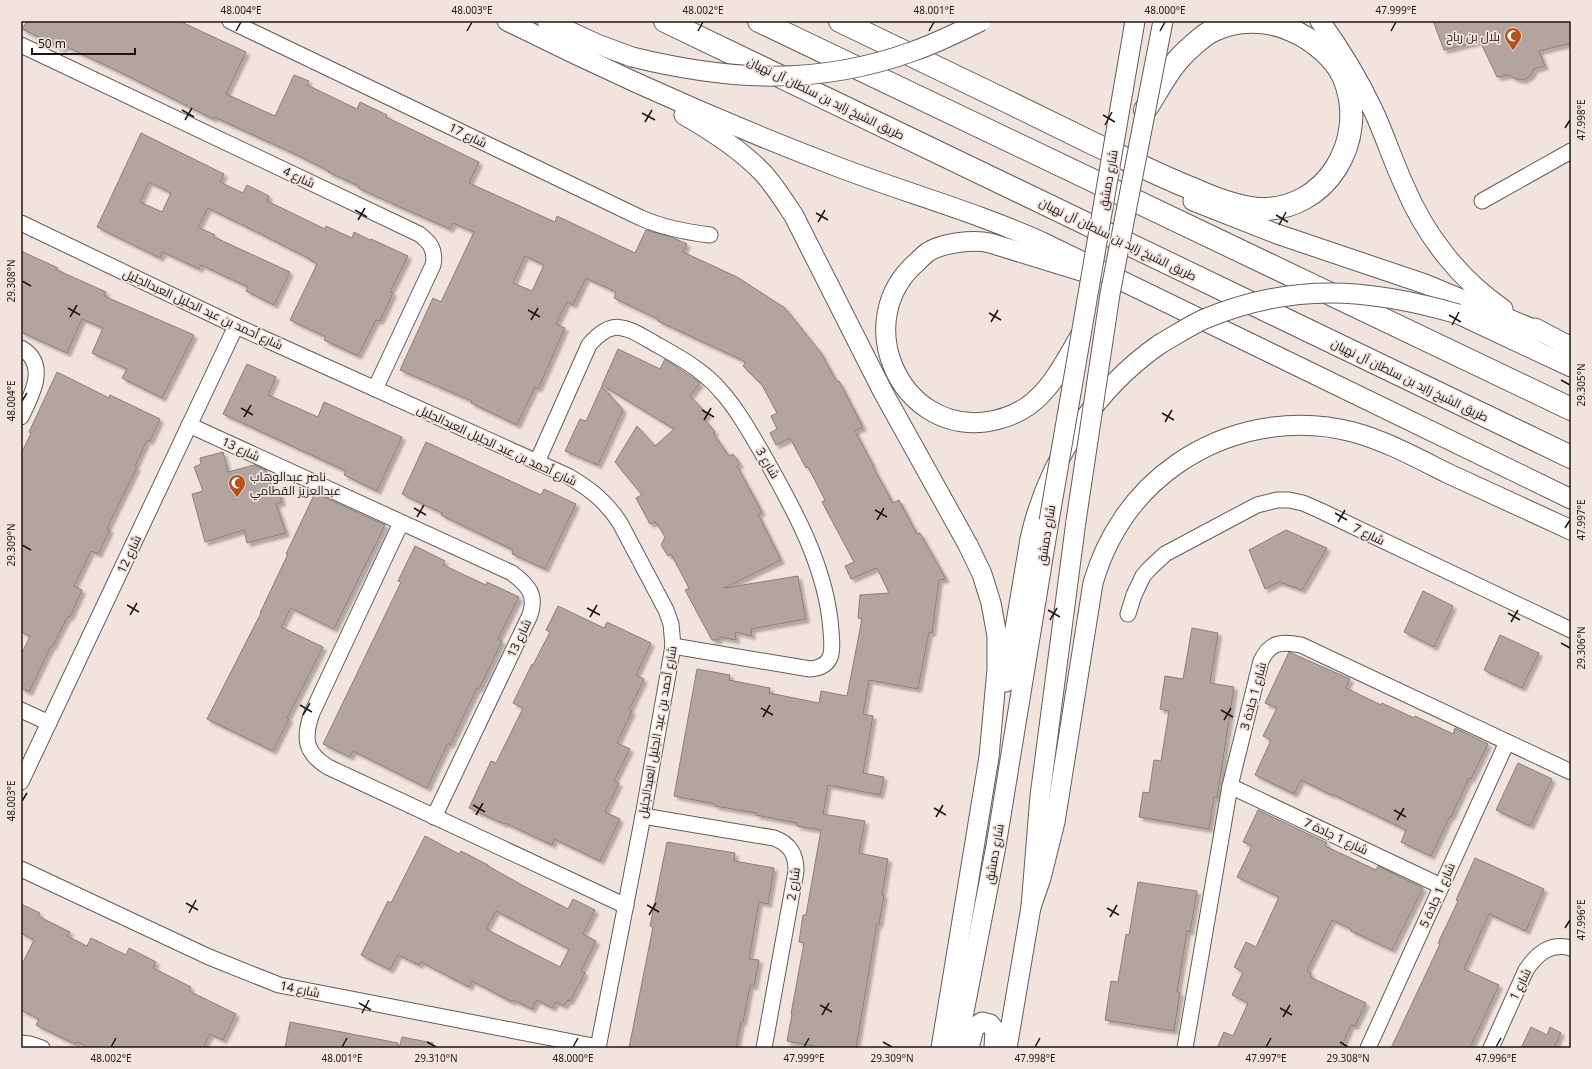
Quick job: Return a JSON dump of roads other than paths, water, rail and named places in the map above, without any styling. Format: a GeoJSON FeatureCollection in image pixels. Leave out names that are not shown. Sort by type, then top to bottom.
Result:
{"type":"FeatureCollection","features":[{"type":"Feature","properties":{"kind":"highway","name":"طريق الشيخ زايد بن سلطان آل نهيان"},"geometry":{"type":"LineString","coordinates":[[665,21],[1571,457]]}},
{"type":"Feature","properties":{"kind":"highway"},"geometry":{"type":"LineString","coordinates":[[759,21],[1571,409]]}},
{"type":"Feature","properties":{"kind":"highway"},"geometry":{"type":"LineString","coordinates":[[840,21],[1137,165],[1206,195],[1237,205],[1258,208],[1274,208],[1287,205],[1304,198],[1319,188],[1332,176],[1341,160],[1350,124],[1351,107],[1343,76],[1330,58],[1314,42],[1281,25],[1250,22],[1229,25],[1210,32],[1177,60],[1145,110]]}},
{"type":"Feature","properties":{"kind":"main road"},"geometry":{"type":"LineString","coordinates":[[507,21],[608,70],[759,136],[872,180],[970,212],[1018,231],[1151,293],[1571,498]]}},
{"type":"Feature","properties":{"kind":"main road"},"geometry":{"type":"LineString","coordinates":[[547,21],[597,44],[632,57],[669,66],[720,74],[758,76],[812,74],[839,71],[892,59],[939,41],[981,21]]}},
{"type":"Feature","properties":{"kind":"main road","name":"شارع دمشق"},"geometry":{"type":"LineString","coordinates":[[956,1048],[996,846],[1048,521],[1135,21]]}},
{"type":"Feature","properties":{"kind":"main road","name":"شارع دمشق"},"geometry":{"type":"LineString","coordinates":[[1007,1048],[1031,907],[1040,796],[1076,521],[1110,294],[1163,21]]}},
{"type":"Feature","properties":{"kind":"main road"},"geometry":{"type":"LineString","coordinates":[[1320,21],[1354,73],[1374,113],[1404,187],[1435,242],[1454,266],[1487,298],[1520,320],[1545,334]]}},
{"type":"Feature","properties":{"kind":"main road"},"geometry":{"type":"LineString","coordinates":[[937,67],[1002,106],[1068,142],[1137,176],[1277,234],[1425,284],[1571,346]]}},
{"type":"Feature","properties":{"kind":"main road"},"geometry":{"type":"LineString","coordinates":[[608,70],[696,122],[744,155],[763,174],[780,195],[794,216],[883,392],[968,545],[982,574],[991,603],[996,636],[998,669],[989,757],[941,1048]]}},
{"type":"Feature","properties":{"kind":"main road"},"geometry":{"type":"LineString","coordinates":[[1080,336],[1046,390],[1027,407],[1016,413],[992,421],[979,423],[953,420],[931,411],[918,401],[894,370],[886,345],[884,328],[891,297],[906,272],[928,252],[959,242],[982,241],[1151,293]]}},
{"type":"Feature","properties":{"kind":"main road"},"geometry":{"type":"LineString","coordinates":[[989,757],[1003,702],[1030,539],[1034,520],[1046,486],[1062,454],[1081,423],[1128,369],[1160,344],[1201,321],[1248,304],[1297,295],[1347,292],[1410,301],[1458,314],[1571,367]]}},
{"type":"Feature","properties":{"kind":"main road"},"geometry":{"type":"LineString","coordinates":[[1031,907],[1041,878],[1055,822],[1093,583],[1098,567],[1115,530],[1126,513],[1154,482],[1175,466],[1202,449],[1220,441],[1254,430],[1296,425],[1336,428],[1387,444],[1571,530]]}},
{"type":"Feature","properties":{"kind":"main road"},"geometry":{"type":"LineString","coordinates":[[969,1048],[974,1028],[979,1024],[986,1022],[995,1030],[994,1048]]}},
{"type":"Feature","properties":{"kind":"street","name":"شارع 17"},"geometry":{"type":"LineString","coordinates":[[230,21],[641,218],[672,229],[710,235]]}},
{"type":"Feature","properties":{"kind":"street","name":"شارع 4"},"geometry":{"type":"LineString","coordinates":[[21,45],[425,238],[433,248],[433,265],[375,389]]}},
{"type":"Feature","properties":{"kind":"street"},"geometry":{"type":"LineString","coordinates":[[1482,201],[1571,151]]}},
{"type":"Feature","properties":{"kind":"street","name":"شارع أحمد بن عبد الجليل العبدالجليل"},"geometry":{"type":"LineString","coordinates":[[21,223],[236,326],[537,462],[587,488],[600,497],[613,511],[666,610],[671,624],[674,646],[598,1048]]}},
{"type":"Feature","properties":{"kind":"street","name":"شارع 12"},"geometry":{"type":"LineString","coordinates":[[21,782],[236,326]]}},
{"type":"Feature","properties":{"kind":"street","name":"شارع 3"},"geometry":{"type":"LineString","coordinates":[[537,462],[584,353],[596,337],[608,328],[631,330],[693,366],[720,390],[744,421],[779,483],[816,562],[828,605],[832,653],[830,659],[823,666],[810,669],[674,646]]}},
{"type":"Feature","properties":{"kind":"street"},"geometry":{"type":"LineString","coordinates":[[21,348],[33,358],[36,376],[32,394],[21,417]]}},
{"type":"Feature","properties":{"kind":"street","name":"شارع 13"},"geometry":{"type":"LineString","coordinates":[[190,425],[512,573],[526,585],[533,599],[533,607],[530,615],[434,816]]}},
{"type":"Feature","properties":{"kind":"street","name":"شارع 7"},"geometry":{"type":"LineString","coordinates":[[1128,614],[1134,594],[1143,576],[1165,554],[1257,504],[1277,500],[1289,500],[1303,503],[1319,510],[1571,630]]}},
{"type":"Feature","properties":{"kind":"street"},"geometry":{"type":"LineString","coordinates":[[401,523],[312,713],[308,724],[309,749],[314,757],[328,767],[626,906]]}},
{"type":"Feature","properties":{"kind":"street","name":"شارع 1 جادة 3"},"geometry":{"type":"LineString","coordinates":[[1185,1048],[1230,786],[1261,661],[1268,650],[1281,643],[1301,645],[1571,772]]}},
{"type":"Feature","properties":{"kind":"street"},"geometry":{"type":"LineString","coordinates":[[21,710],[49,723]]}},
{"type":"Feature","properties":{"kind":"street","name":"شارع 1 جادة 5"},"geometry":{"type":"LineString","coordinates":[[1368,1048],[1507,742]]}},
{"type":"Feature","properties":{"kind":"street","name":"شارع 1 جادة 7"},"geometry":{"type":"LineString","coordinates":[[1230,786],[1442,886]]}},
{"type":"Feature","properties":{"kind":"street","name":"شارع 2"},"geometry":{"type":"LineString","coordinates":[[643,816],[774,838],[788,845],[792,850],[796,860],[796,871],[764,1048]]}},
{"type":"Feature","properties":{"kind":"street","name":"شارع 14"},"geometry":{"type":"LineString","coordinates":[[21,869],[209,957],[279,985],[598,1048]]}},
{"type":"Feature","properties":{"kind":"street","name":"شارع 1"},"geometry":{"type":"LineString","coordinates":[[1491,1048],[1526,970],[1532,961],[1544,950],[1551,947],[1560,946],[1571,948]]}},
{"type":"Feature","properties":{"kind":"street"},"geometry":{"type":"LineString","coordinates":[[21,1043],[42,1048]]}},
{"type":"Feature","properties":{"kind":"place","name":"بلال بن رباح"},"geometry":{"type":"Point","coordinates":[1513,51]}},
{"type":"Feature","properties":{"kind":"place","name":"ناصر عبدالوهاب عبدالعزيز القطامي"},"geometry":{"type":"Point","coordinates":[237,498]}}]}
